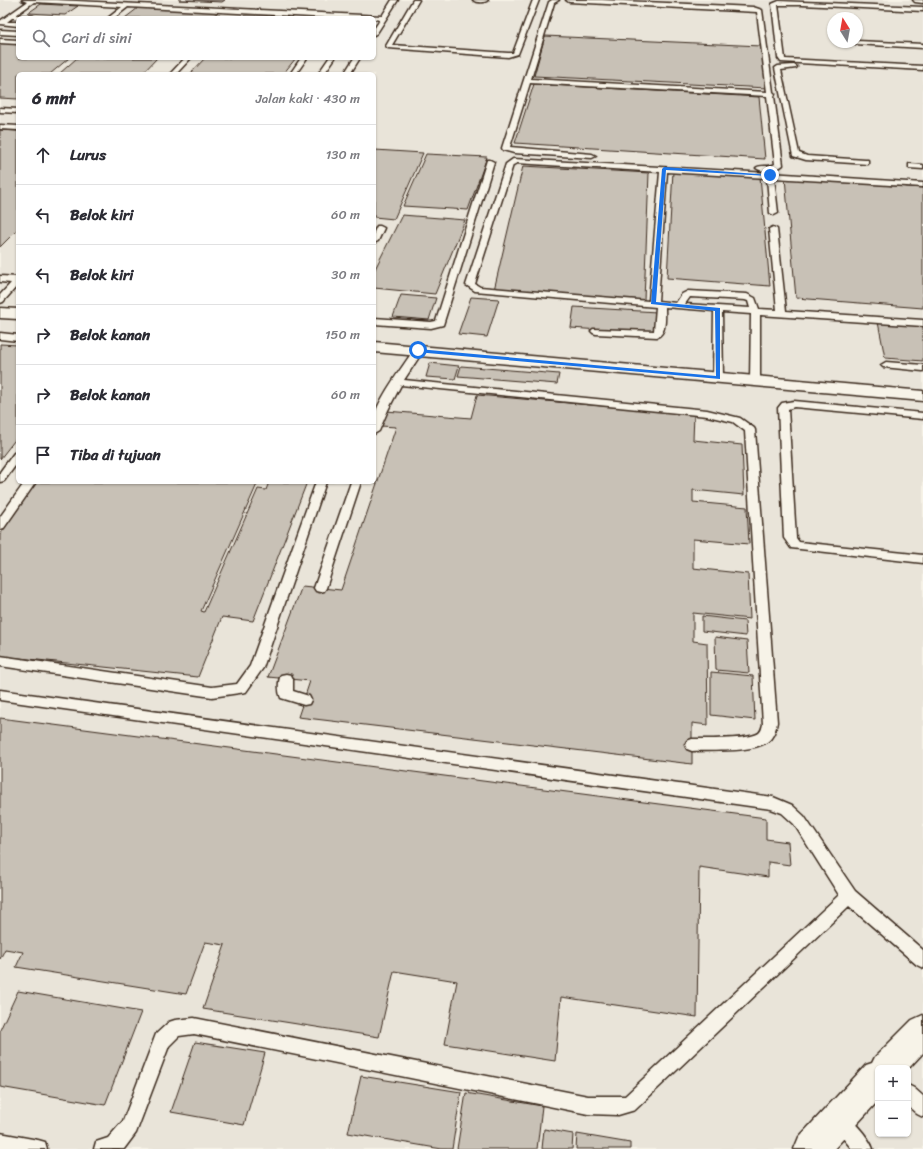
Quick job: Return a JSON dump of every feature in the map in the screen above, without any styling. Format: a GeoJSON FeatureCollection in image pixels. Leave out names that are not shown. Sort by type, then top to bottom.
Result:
{"type":"FeatureCollection","features":[{"type":"Feature","properties":{"kind":"street"},"geometry":{"type":"LineString","coordinates":[[918,0],[923,0]]}},
{"type":"Feature","properties":{"kind":"street"},"geometry":{"type":"LineString","coordinates":[[0,313],[16,314]]}},
{"type":"Feature","properties":{"kind":"street"},"geometry":{"type":"LineString","coordinates":[[376,347],[923,396]]}},
{"type":"Feature","properties":{"kind":"street"},"geometry":{"type":"LineString","coordinates":[[889,1065],[923,1030]]}},
{"type":"Feature","properties":{"kind":"street"},"geometry":{"type":"LineString","coordinates":[[811,1149],[875,1080]]}},
{"type":"Feature","properties":{"kind":"lane"},"geometry":{"type":"LineString","coordinates":[[25,0],[317,16]]}},
{"type":"Feature","properties":{"kind":"lane"},"geometry":{"type":"LineString","coordinates":[[0,23],[33,0]]}},
{"type":"Feature","properties":{"kind":"lane"},"geometry":{"type":"LineString","coordinates":[[379,21],[394,0]]}},
{"type":"Feature","properties":{"kind":"lane"},"geometry":{"type":"LineString","coordinates":[[416,0],[389,46],[390,47],[508,55],[515,54],[536,0]]}},
{"type":"Feature","properties":{"kind":"lane"},"geometry":{"type":"LineString","coordinates":[[476,0],[485,0]]}},
{"type":"Feature","properties":{"kind":"lane"},"geometry":{"type":"LineString","coordinates":[[556,0],[552,2],[506,148],[514,151],[602,157]]}},
{"type":"Feature","properties":{"kind":"lane"},"geometry":{"type":"LineString","coordinates":[[569,0],[666,2],[754,9],[760,11],[772,94],[780,165],[768,168],[737,166]]}},
{"type":"Feature","properties":{"kind":"lane"},"geometry":{"type":"LineString","coordinates":[[923,9],[801,2],[775,4],[781,58],[783,60],[923,68]]}},
{"type":"Feature","properties":{"kind":"lane"},"geometry":{"type":"LineString","coordinates":[[114,16],[126,6]]}},
{"type":"Feature","properties":{"kind":"lane"},"geometry":{"type":"LineString","coordinates":[[229,16],[234,11]]}},
{"type":"Feature","properties":{"kind":"lane"},"geometry":{"type":"LineString","coordinates":[[11,16],[16,16]]}},
{"type":"Feature","properties":{"kind":"lane"},"geometry":{"type":"LineString","coordinates":[[0,23],[16,24]]}},
{"type":"Feature","properties":{"kind":"lane"},"geometry":{"type":"LineString","coordinates":[[0,32],[16,33]]}},
{"type":"Feature","properties":{"kind":"lane"},"geometry":{"type":"LineString","coordinates":[[0,41],[16,42]]}},
{"type":"Feature","properties":{"kind":"lane"},"geometry":{"type":"LineString","coordinates":[[863,43],[923,46]]}},
{"type":"Feature","properties":{"kind":"lane"},"geometry":{"type":"LineString","coordinates":[[175,72],[186,60]]}},
{"type":"Feature","properties":{"kind":"lane"},"geometry":{"type":"LineString","coordinates":[[294,72],[303,60]]}},
{"type":"Feature","properties":{"kind":"lane"},"geometry":{"type":"LineString","coordinates":[[322,72],[331,60]]}},
{"type":"Feature","properties":{"kind":"lane"},"geometry":{"type":"LineString","coordinates":[[348,72],[357,60]]}},
{"type":"Feature","properties":{"kind":"lane"},"geometry":{"type":"LineString","coordinates":[[865,162],[806,158],[796,154],[779,67],[923,74]]}},
{"type":"Feature","properties":{"kind":"lane"},"geometry":{"type":"LineString","coordinates":[[528,81],[772,94]]}},
{"type":"Feature","properties":{"kind":"lane"},"geometry":{"type":"LineString","coordinates":[[0,110],[16,111]]}},
{"type":"Feature","properties":{"kind":"lane"},"geometry":{"type":"LineString","coordinates":[[0,127],[16,128]]}},
{"type":"Feature","properties":{"kind":"lane"},"geometry":{"type":"LineString","coordinates":[[923,184],[519,161],[513,162],[510,164],[470,286],[478,289],[679,306],[923,323]]}},
{"type":"Feature","properties":{"kind":"lane"},"geometry":{"type":"LineString","coordinates":[[376,321],[431,325],[440,323],[490,162]]}},
{"type":"Feature","properties":{"kind":"lane"},"geometry":{"type":"LineString","coordinates":[[912,166],[923,167]]}},
{"type":"Feature","properties":{"kind":"lane"},"geometry":{"type":"LineString","coordinates":[[596,331],[657,334],[659,332],[657,304],[664,169]]}},
{"type":"Feature","properties":{"kind":"lane"},"geometry":{"type":"LineString","coordinates":[[770,175],[774,213]]}},
{"type":"Feature","properties":{"kind":"lane"},"geometry":{"type":"LineString","coordinates":[[376,237],[380,228]]}},
{"type":"Feature","properties":{"kind":"lane"},"geometry":{"type":"LineString","coordinates":[[773,229],[782,314]]}},
{"type":"Feature","properties":{"kind":"lane"},"geometry":{"type":"LineString","coordinates":[[0,279],[16,280]]}},
{"type":"Feature","properties":{"kind":"lane"},"geometry":{"type":"LineString","coordinates":[[0,300],[16,282]]}},
{"type":"Feature","properties":{"kind":"lane"},"geometry":{"type":"LineString","coordinates":[[679,306],[688,294],[747,297],[752,300],[755,312],[755,381]]}},
{"type":"Feature","properties":{"kind":"lane"},"geometry":{"type":"LineString","coordinates":[[718,309],[718,378]]}},
{"type":"Feature","properties":{"kind":"lane"},"geometry":{"type":"LineString","coordinates":[[0,336],[16,338]]}},
{"type":"Feature","properties":{"kind":"lane"},"geometry":{"type":"LineString","coordinates":[[376,424],[397,382],[418,350]]}},
{"type":"Feature","properties":{"kind":"lane"},"geometry":{"type":"LineString","coordinates":[[886,365],[923,368]]}},
{"type":"Feature","properties":{"kind":"lane"},"geometry":{"type":"LineString","coordinates":[[397,382],[707,413],[734,418],[745,423],[750,430],[770,722],[768,732],[762,738],[751,741],[692,745]]}},
{"type":"Feature","properties":{"kind":"lane"},"geometry":{"type":"LineString","coordinates":[[923,416],[794,404],[786,405],[783,408],[790,538],[795,544],[803,547],[923,559]]}},
{"type":"Feature","properties":{"kind":"lane"},"geometry":{"type":"LineString","coordinates":[[0,479],[16,458]]}},
{"type":"Feature","properties":{"kind":"lane"},"geometry":{"type":"LineString","coordinates":[[0,525],[30,484]]}},
{"type":"Feature","properties":{"kind":"lane"},"geometry":{"type":"LineString","coordinates":[[0,661],[212,692],[241,688],[256,668],[320,484]]}},
{"type":"Feature","properties":{"kind":"lane"},"geometry":{"type":"LineString","coordinates":[[320,588],[355,484]]}},
{"type":"Feature","properties":{"kind":"lane"},"geometry":{"type":"LineString","coordinates":[[286,679],[286,694],[304,700]]}},
{"type":"Feature","properties":{"kind":"lane"},"geometry":{"type":"LineString","coordinates":[[0,695],[773,803],[787,809],[799,820],[849,896],[919,957]]}},
{"type":"Feature","properties":{"kind":"lane"},"geometry":{"type":"LineString","coordinates":[[103,1149],[114,1146],[130,1127],[162,1040],[175,1028],[194,1026],[588,1105],[618,1106],[629,1104],[849,896]]}},
{"type":"Feature","properties":{"kind":"lane"},"geometry":{"type":"LineString","coordinates":[[911,1097],[923,1108]]}},
{"type":"Feature","properties":{"kind":"lane"},"geometry":{"type":"LineString","coordinates":[[838,1120],[864,1149]]}},
{"type":"Feature","properties":{"kind":"lane"},"geometry":{"type":"LineString","coordinates":[[0,1142],[38,1149]]}},
{"type":"Feature","properties":{"kind":"shaded area"},"geometry":{"type":"Polygon","coordinates":[[[0,0],[923,0],[923,1149],[0,1149],[0,0]]]}},
{"type":"Feature","properties":{"kind":"building"},"geometry":{"type":"Polygon","coordinates":[[[179,0],[225,0],[222,2],[179,0]]]}},
{"type":"Feature","properties":{"kind":"building"},"geometry":{"type":"Polygon","coordinates":[[[41,4],[78,6],[65,15],[28,13],[41,4]]]}},
{"type":"Feature","properties":{"kind":"building"},"geometry":{"type":"Polygon","coordinates":[[[138,8],[218,12],[213,16],[128,16],[138,8]]]}},
{"type":"Feature","properties":{"kind":"building"},"geometry":{"type":"Polygon","coordinates":[[[545,36],[761,46],[767,88],[534,76],[545,36]]]}},
{"type":"Feature","properties":{"kind":"building"},"geometry":{"type":"Polygon","coordinates":[[[0,43],[16,43],[16,60],[67,60],[52,72],[16,72],[16,99],[0,98],[0,43]]]}},
{"type":"Feature","properties":{"kind":"building"},"geometry":{"type":"Polygon","coordinates":[[[75,60],[155,60],[144,72],[61,72],[75,60]]]}},
{"type":"Feature","properties":{"kind":"building"},"geometry":{"type":"Polygon","coordinates":[[[203,60],[294,60],[285,72],[192,72],[203,60]]]}},
{"type":"Feature","properties":{"kind":"building"},"geometry":{"type":"Polygon","coordinates":[[[534,84],[759,97],[765,159],[515,143],[534,84]]]}},
{"type":"Feature","properties":{"kind":"building"},"geometry":{"type":"Polygon","coordinates":[[[0,130],[16,131],[16,231],[0,247],[0,130]]]}},
{"type":"Feature","properties":{"kind":"building"},"geometry":{"type":"Polygon","coordinates":[[[376,150],[423,153],[394,219],[376,217],[376,150]]]}},
{"type":"Feature","properties":{"kind":"building"},"geometry":{"type":"Polygon","coordinates":[[[426,154],[487,157],[468,210],[403,206],[426,154]]]}},
{"type":"Feature","properties":{"kind":"building"},"geometry":{"type":"Polygon","coordinates":[[[523,166],[649,173],[644,300],[494,290],[523,166]]]}},
{"type":"Feature","properties":{"kind":"building"},"geometry":{"type":"Polygon","coordinates":[[[673,171],[760,176],[770,286],[667,278],[673,171]]]}},
{"type":"Feature","properties":{"kind":"building"},"geometry":{"type":"Polygon","coordinates":[[[785,178],[923,188],[923,308],[796,298],[785,178]]]}},
{"type":"Feature","properties":{"kind":"building"},"geometry":{"type":"Polygon","coordinates":[[[402,215],[465,220],[435,294],[376,288],[376,267],[402,215]]]}},
{"type":"Feature","properties":{"kind":"building"},"geometry":{"type":"Polygon","coordinates":[[[401,295],[436,298],[429,320],[393,317],[401,295]]]}},
{"type":"Feature","properties":{"kind":"building"},"geometry":{"type":"Polygon","coordinates":[[[471,297],[499,299],[487,337],[458,334],[471,297]]]}},
{"type":"Feature","properties":{"kind":"building"},"geometry":{"type":"Polygon","coordinates":[[[574,307],[657,312],[657,334],[571,328],[574,307]]]}},
{"type":"Feature","properties":{"kind":"building"},"geometry":{"type":"Polygon","coordinates":[[[878,322],[923,325],[923,361],[885,358],[878,322]]]}},
{"type":"Feature","properties":{"kind":"building"},"geometry":{"type":"Polygon","coordinates":[[[0,344],[16,345],[16,439],[0,459],[0,344]]]}},
{"type":"Feature","properties":{"kind":"building"},"geometry":{"type":"Polygon","coordinates":[[[430,363],[459,366],[455,379],[426,377],[430,363]]]}},
{"type":"Feature","properties":{"kind":"building"},"geometry":{"type":"Polygon","coordinates":[[[461,366],[559,374],[557,384],[458,376],[461,366]]]}},
{"type":"Feature","properties":{"kind":"building"},"geometry":{"type":"Polygon","coordinates":[[[477,395],[694,414],[693,440],[742,445],[744,495],[693,490],[693,502],[747,507],[749,544],[693,539],[693,568],[748,574],[750,619],[693,613],[693,641],[707,643],[708,725],[692,723],[692,764],[298,717],[310,681],[268,677],[302,586],[341,590],[396,427],[381,426],[386,411],[471,418],[477,395]]]}},
{"type":"Feature","properties":{"kind":"building"},"geometry":{"type":"Polygon","coordinates":[[[35,484],[257,484],[201,611],[204,612],[258,489],[266,490],[268,484],[306,484],[253,621],[222,617],[198,677],[0,656],[0,535],[35,484]]]}},
{"type":"Feature","properties":{"kind":"building"},"geometry":{"type":"Polygon","coordinates":[[[702,616],[745,621],[746,636],[702,631],[702,616]]]}},
{"type":"Feature","properties":{"kind":"building"},"geometry":{"type":"Polygon","coordinates":[[[715,637],[747,641],[749,673],[716,670],[715,637]]]}},
{"type":"Feature","properties":{"kind":"building"},"geometry":{"type":"Polygon","coordinates":[[[711,672],[753,676],[755,720],[711,715],[711,672]]]}},
{"type":"Feature","properties":{"kind":"building"},"geometry":{"type":"Polygon","coordinates":[[[0,718],[766,818],[766,839],[788,842],[790,865],[768,862],[768,877],[699,867],[697,1017],[561,997],[555,1061],[445,1044],[457,981],[394,971],[379,1037],[203,1009],[225,945],[205,942],[186,994],[16,967],[23,952],[5,949],[0,959],[0,718]]]}},
{"type":"Feature","properties":{"kind":"building"},"geometry":{"type":"Polygon","coordinates":[[[18,991],[141,1012],[105,1105],[0,1087],[0,1030],[18,991]]]}},
{"type":"Feature","properties":{"kind":"building"},"geometry":{"type":"Polygon","coordinates":[[[195,1042],[265,1053],[244,1125],[171,1112],[195,1042]]]}},
{"type":"Feature","properties":{"kind":"building"},"geometry":{"type":"Polygon","coordinates":[[[361,1076],[461,1092],[452,1149],[442,1149],[348,1133],[361,1076]]]}},
{"type":"Feature","properties":{"kind":"building"},"geometry":{"type":"Polygon","coordinates":[[[466,1093],[542,1106],[537,1149],[457,1149],[466,1093]]]}},
{"type":"Feature","properties":{"kind":"building"},"geometry":{"type":"Polygon","coordinates":[[[544,1129],[573,1134],[572,1149],[542,1149],[544,1129]]]}},
{"type":"Feature","properties":{"kind":"building"},"geometry":{"type":"Polygon","coordinates":[[[577,1134],[630,1143],[630,1149],[576,1149],[577,1134]]]}},
{"type":"Feature","properties":{"kind":"route"},"geometry":{"type":"LineString","coordinates":[[418,350],[718,378],[718,309],[653,304],[664,169],[770,175]]}}]}
